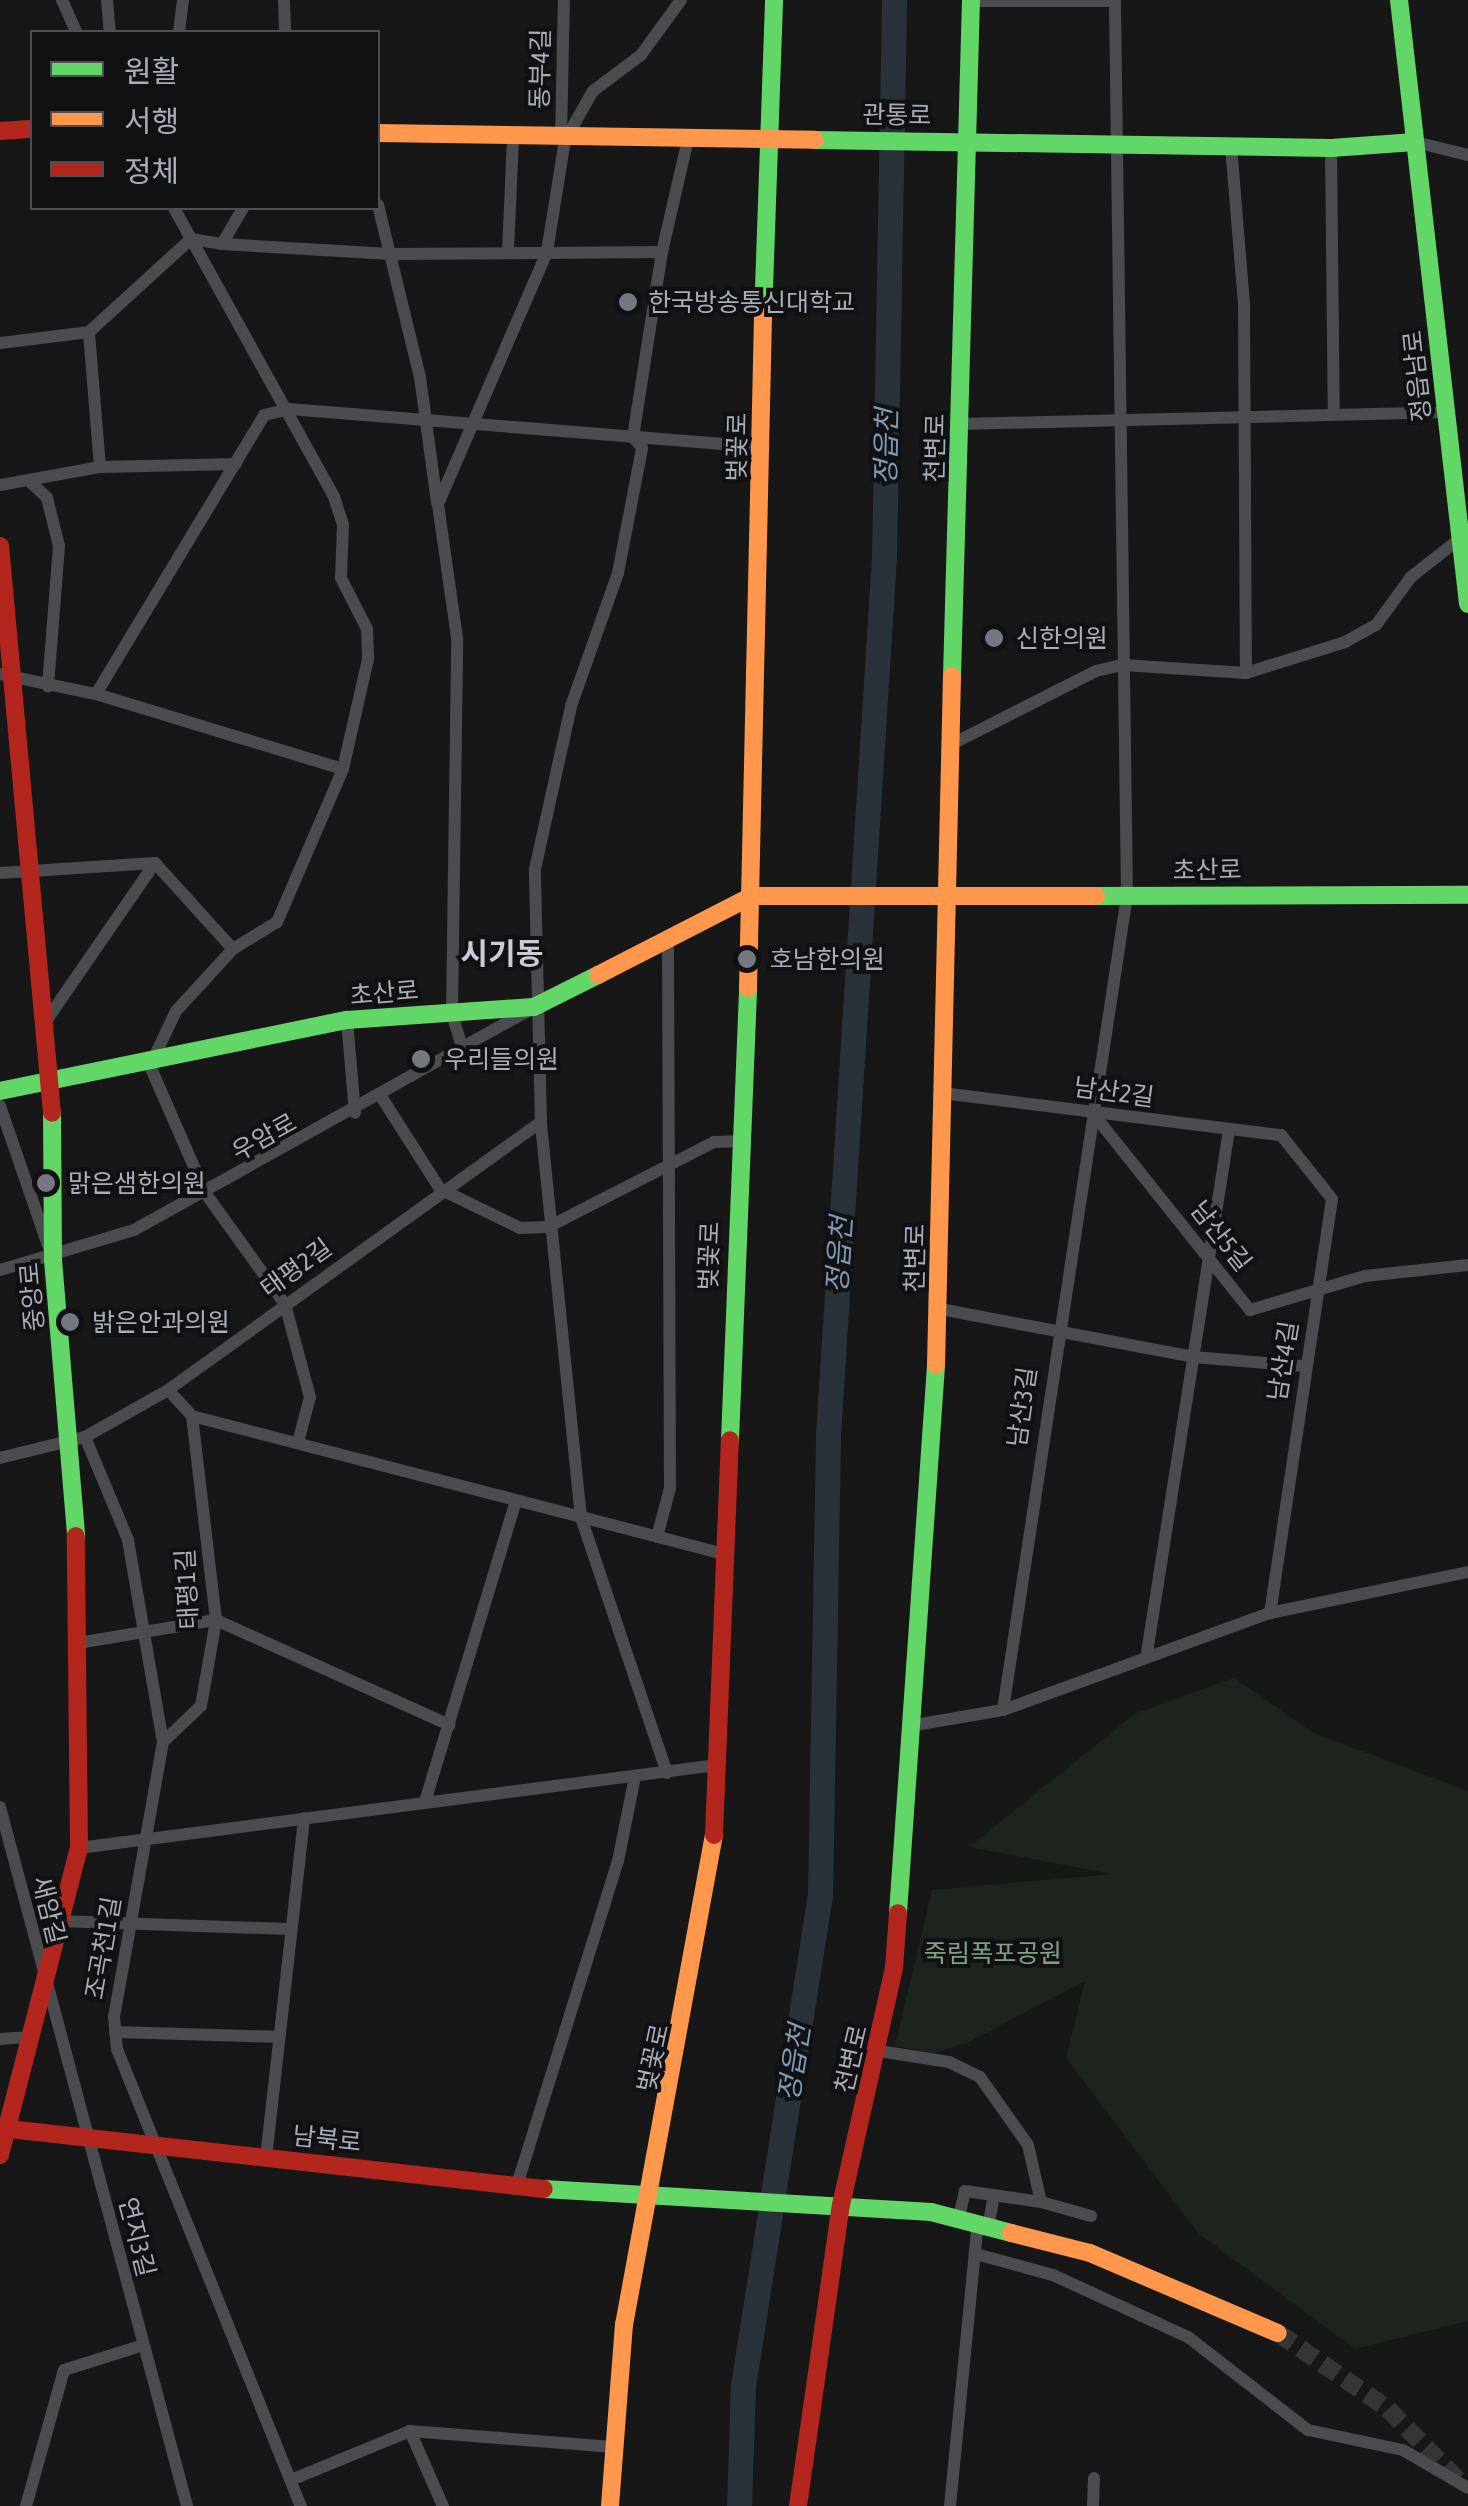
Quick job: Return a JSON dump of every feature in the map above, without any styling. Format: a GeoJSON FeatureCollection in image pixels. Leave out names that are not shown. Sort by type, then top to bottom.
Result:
{"type":"FeatureCollection","features":[{"type":"Feature","properties":{"kind":"street"},"geometry":{"type":"LineString","coordinates":[[62,0],[75,30]]}},
{"type":"Feature","properties":{"kind":"street"},"geometry":{"type":"LineString","coordinates":[[108,0],[110,30]]}},
{"type":"Feature","properties":{"kind":"street"},"geometry":{"type":"LineString","coordinates":[[180,30],[184,0]]}},
{"type":"Feature","properties":{"kind":"street"},"geometry":{"type":"LineString","coordinates":[[284,0],[285,30]]}},
{"type":"Feature","properties":{"kind":"street","name":"동부4길"},"geometry":{"type":"LineString","coordinates":[[563,139],[564,0]]}},
{"type":"Feature","properties":{"kind":"street"},"geometry":{"type":"LineString","coordinates":[[438,504],[547,252],[563,139],[592,91],[641,54],[681,0]]}},
{"type":"Feature","properties":{"kind":"street","name":"벚꽃로"},"geometry":{"type":"LineString","coordinates":[[610,2506],[624,2325],[701,1945],[716,1765],[738,1142],[752,896],[748,770],[763,447],[766,138],[774,0]]}},
{"type":"Feature","properties":{"kind":"street"},"geometry":{"type":"LineString","coordinates":[[971,0],[1115,0]]}},
{"type":"Feature","properties":{"kind":"street","name":"천변로"},"geometry":{"type":"LineString","coordinates":[[798,2506],[841,2204],[879,2051],[894,1968],[940,1309],[942,1093],[961,424],[962,140],[971,0]]}},
{"type":"Feature","properties":{"kind":"street","name":"남산3길"},"geometry":{"type":"LineString","coordinates":[[1003,1710],[1056,1326],[1127,896],[1115,0]]}},
{"type":"Feature","properties":{"kind":"street","name":"정읍남로"},"geometry":{"type":"LineString","coordinates":[[1399,0],[1464,533],[1468,604]]}},
{"type":"Feature","properties":{"kind":"street"},"geometry":{"type":"LineString","coordinates":[[0,131],[30,130]]}},
{"type":"Feature","properties":{"kind":"street","name":"관통로"},"geometry":{"type":"LineString","coordinates":[[380,133],[563,139],[962,140],[1331,148],[1416,142]]}},
{"type":"Feature","properties":{"kind":"street"},"geometry":{"type":"LineString","coordinates":[[508,252],[513,138]]}},
{"type":"Feature","properties":{"kind":"street"},"geometry":{"type":"LineString","coordinates":[[668,1772],[581,1518],[548,1227],[534,1008],[535,869],[571,706],[618,573],[642,448],[633,437],[662,252],[688,139]]}},
{"type":"Feature","properties":{"kind":"street"},"geometry":{"type":"LineString","coordinates":[[1416,142],[1468,155]]}},
{"type":"Feature","properties":{"kind":"street"},"geometry":{"type":"LineString","coordinates":[[1231,146],[1244,305],[1241,413],[1246,673]]}},
{"type":"Feature","properties":{"kind":"street"},"geometry":{"type":"LineString","coordinates":[[1331,148],[1334,414]]}},
{"type":"Feature","properties":{"kind":"street"},"geometry":{"type":"LineString","coordinates":[[175,210],[334,497],[343,524],[341,578],[367,629],[368,659],[342,769],[277,922],[233,949],[176,1011],[150,1066],[206,1194],[285,1304],[310,1397],[298,1442]]}},
{"type":"Feature","properties":{"kind":"street"},"geometry":{"type":"LineString","coordinates":[[222,244],[241,210]]}},
{"type":"Feature","properties":{"kind":"street"},"geometry":{"type":"LineString","coordinates":[[379,210],[425,424],[457,638],[452,1013],[463,1050]]}},
{"type":"Feature","properties":{"kind":"street"},"geometry":{"type":"LineString","coordinates":[[190,239],[391,254],[662,252]]}},
{"type":"Feature","properties":{"kind":"street"},"geometry":{"type":"LineString","coordinates":[[0,343],[89,332],[190,239]]}},
{"type":"Feature","properties":{"kind":"street"},"geometry":{"type":"LineString","coordinates":[[89,332],[100,467]]}},
{"type":"Feature","properties":{"kind":"street"},"geometry":{"type":"LineString","coordinates":[[96,694],[264,416],[288,410],[470,428],[763,447]]}},
{"type":"Feature","properties":{"kind":"street"},"geometry":{"type":"LineString","coordinates":[[961,424],[1122,415],[1447,412]]}},
{"type":"Feature","properties":{"kind":"street"},"geometry":{"type":"LineString","coordinates":[[0,485],[100,467],[236,464]]}},
{"type":"Feature","properties":{"kind":"street"},"geometry":{"type":"LineString","coordinates":[[28,480],[47,498],[59,546],[48,687]]}},
{"type":"Feature","properties":{"kind":"street"},"geometry":{"type":"LineString","coordinates":[[954,742],[1124,665],[1246,673],[1308,657],[1376,625],[1412,576],[1464,533]]}},
{"type":"Feature","properties":{"kind":"street","name":"중앙로"},"geometry":{"type":"LineString","coordinates":[[0,546],[7,676],[52,1082],[53,1260],[78,1436],[79,1848],[26,2036],[0,2154]]}},
{"type":"Feature","properties":{"kind":"street"},"geometry":{"type":"LineString","coordinates":[[7,676],[96,694],[342,769]]}},
{"type":"Feature","properties":{"kind":"street"},"geometry":{"type":"LineString","coordinates":[[156,863],[233,949]]}},
{"type":"Feature","properties":{"kind":"street"},"geometry":{"type":"LineString","coordinates":[[0,873],[156,863]]}},
{"type":"Feature","properties":{"kind":"street"},"geometry":{"type":"LineString","coordinates":[[46,1020],[156,863]]}},
{"type":"Feature","properties":{"kind":"street","name":"초산로"},"geometry":{"type":"LineString","coordinates":[[0,1091],[150,1066],[347,1020],[534,1008],[752,896],[948,891],[1127,896],[1468,895]]}},
{"type":"Feature","properties":{"kind":"street"},"geometry":{"type":"LineString","coordinates":[[657,1537],[670,1488],[665,1172],[668,936]]}},
{"type":"Feature","properties":{"kind":"street","name":"우암로"},"geometry":{"type":"LineString","coordinates":[[0,1270],[53,1260],[206,1194],[382,1098],[534,1008]]}},
{"type":"Feature","properties":{"kind":"street"},"geometry":{"type":"LineString","coordinates":[[347,1020],[355,1113]]}},
{"type":"Feature","properties":{"kind":"street","name":"남산2길"},"geometry":{"type":"LineString","coordinates":[[942,1093],[1281,1134]]}},
{"type":"Feature","properties":{"kind":"street"},"geometry":{"type":"LineString","coordinates":[[382,1098],[440,1189],[520,1228],[548,1227],[665,1172],[714,1142],[738,1142]]}},
{"type":"Feature","properties":{"kind":"street"},"geometry":{"type":"LineString","coordinates":[[0,1106],[53,1260]]}},
{"type":"Feature","properties":{"kind":"street","name":"남산5길"},"geometry":{"type":"LineString","coordinates":[[1091,1111],[1250,1310],[1318,1287],[1468,1265]]}},
{"type":"Feature","properties":{"kind":"street","name":"태평2길"},"geometry":{"type":"LineString","coordinates":[[0,1458],[78,1436],[168,1390],[440,1189],[541,1122]]}},
{"type":"Feature","properties":{"kind":"street"},"geometry":{"type":"LineString","coordinates":[[1147,1653],[1193,1357],[1205,1252],[1229,1130]]}},
{"type":"Feature","properties":{"kind":"street","name":"남산4길"},"geometry":{"type":"LineString","coordinates":[[1270,1613],[1332,1199],[1281,1134]]}},
{"type":"Feature","properties":{"kind":"street"},"geometry":{"type":"LineString","coordinates":[[940,1309],[1056,1326],[1193,1357],[1304,1366]]}},
{"type":"Feature","properties":{"kind":"street"},"geometry":{"type":"LineString","coordinates":[[168,1390],[192,1416],[724,1554]]}},
{"type":"Feature","properties":{"kind":"street","name":"태평1길"},"geometry":{"type":"LineString","coordinates":[[163,1742],[201,1706],[216,1620],[192,1416]]}},
{"type":"Feature","properties":{"kind":"street","name":"조곡천1길"},"geometry":{"type":"LineString","coordinates":[[78,1436],[128,1540],[163,1742],[128,1924],[115,2032],[150,2145],[301,2506]]}},
{"type":"Feature","properties":{"kind":"street"},"geometry":{"type":"LineString","coordinates":[[426,1802],[516,1500]]}},
{"type":"Feature","properties":{"kind":"street"},"geometry":{"type":"LineString","coordinates":[[909,1726],[1003,1710],[1147,1653],[1270,1613],[1468,1572]]}},
{"type":"Feature","properties":{"kind":"street"},"geometry":{"type":"LineString","coordinates":[[78,1643],[216,1620],[450,1725]]}},
{"type":"Feature","properties":{"kind":"street"},"geometry":{"type":"LineString","coordinates":[[79,1848],[716,1765]]}},
{"type":"Feature","properties":{"kind":"street"},"geometry":{"type":"LineString","coordinates":[[518,2185],[618,1861],[634,1776]]}},
{"type":"Feature","properties":{"kind":"street","name":"새암길"},"geometry":{"type":"LineString","coordinates":[[0,1807],[6,1854],[43,1978]]}},
{"type":"Feature","properties":{"kind":"street"},"geometry":{"type":"LineString","coordinates":[[266,2158],[304,1818]]}},
{"type":"Feature","properties":{"kind":"street"},"geometry":{"type":"LineString","coordinates":[[60,1921],[291,1929]]}},
{"type":"Feature","properties":{"kind":"street","name":"연지3길"},"geometry":{"type":"LineString","coordinates":[[43,1978],[89,2137],[140,2346],[187,2506]]}},
{"type":"Feature","properties":{"kind":"street"},"geometry":{"type":"LineString","coordinates":[[115,2032],[279,2037]]}},
{"type":"Feature","properties":{"kind":"street"},"geometry":{"type":"LineString","coordinates":[[0,2038],[26,2036]]}},
{"type":"Feature","properties":{"kind":"street"},"geometry":{"type":"LineString","coordinates":[[879,2051],[949,2062],[980,2077],[1028,2145],[1041,2202]]}},
{"type":"Feature","properties":{"kind":"street","name":"남북로"},"geometry":{"type":"LineString","coordinates":[[4,2128],[649,2201],[841,2204],[975,2220],[1191,2292],[1278,2334]]}},
{"type":"Feature","properties":{"kind":"street"},"geometry":{"type":"LineString","coordinates":[[950,2506],[976,2254],[975,2220],[965,2191],[1041,2202],[1091,2216]]}},
{"type":"Feature","properties":{"kind":"street"},"geometry":{"type":"LineString","coordinates":[[975,2220],[994,2195]]}},
{"type":"Feature","properties":{"kind":"street"},"geometry":{"type":"LineString","coordinates":[[976,2254],[1052,2274],[1188,2336],[1308,2430],[1402,2450],[1468,2488]]}},
{"type":"Feature","properties":{"kind":"street"},"geometry":{"type":"LineString","coordinates":[[26,2506],[64,2370],[140,2346]]}},
{"type":"Feature","properties":{"kind":"street"},"geometry":{"type":"LineString","coordinates":[[291,2480],[410,2431],[613,2447]]}},
{"type":"Feature","properties":{"kind":"street"},"geometry":{"type":"LineString","coordinates":[[410,2431],[442,2506]]}},
{"type":"Feature","properties":{"kind":"street"},"geometry":{"type":"LineString","coordinates":[[1093,2506],[1094,2478]]}},
{"type":"Feature","properties":{"kind":"green space","name":"죽림폭포공원"},"geometry":{"type":"Polygon","coordinates":[[[1234,1678],[1314,1733],[1468,1791],[1468,2321],[1355,2349],[1198,2233],[1066,2058],[1085,1981],[969,2042],[935,2053],[895,2046],[932,1890],[1112,1874],[969,1847],[1136,1713],[1234,1678]]]}},
{"type":"Feature","properties":{"kind":"waterway","name":"정읍천"},"geometry":{"type":"LineString","coordinates":[[739,2506],[743,2386],[820,1896],[828,1435],[884,558],[894,0]]}},
{"type":"Feature","properties":{"kind":"tunnel"},"geometry":{"type":"LineString","coordinates":[[1278,2333],[1388,2409],[1464,2486]]}},
{"type":"Feature","properties":{"kind":"traffic: fast"},"geometry":{"type":"LineString","coordinates":[[763,317],[774,0]]}},
{"type":"Feature","properties":{"kind":"traffic: fast"},"geometry":{"type":"LineString","coordinates":[[952,676],[971,0]]}},
{"type":"Feature","properties":{"kind":"traffic: fast"},"geometry":{"type":"LineString","coordinates":[[1399,0],[1468,604]]}},
{"type":"Feature","properties":{"kind":"traffic: fast"},"geometry":{"type":"LineString","coordinates":[[815,140],[1331,148],[1415,142]]}},
{"type":"Feature","properties":{"kind":"traffic: fast"},"geometry":{"type":"LineString","coordinates":[[1096,896],[1468,895]]}},
{"type":"Feature","properties":{"kind":"traffic: fast"},"geometry":{"type":"LineString","coordinates":[[0,1091],[347,1020],[534,1007],[598,975]]}},
{"type":"Feature","properties":{"kind":"traffic: fast"},"geometry":{"type":"LineString","coordinates":[[730,1440],[748,988]]}},
{"type":"Feature","properties":{"kind":"traffic: fast"},"geometry":{"type":"LineString","coordinates":[[52,1113],[53,1260],[76,1536]]}},
{"type":"Feature","properties":{"kind":"traffic: fast"},"geometry":{"type":"LineString","coordinates":[[898,1913],[936,1365]]}},
{"type":"Feature","properties":{"kind":"traffic: fast"},"geometry":{"type":"LineString","coordinates":[[544,2189],[931,2212],[1011,2233]]}},
{"type":"Feature","properties":{"kind":"traffic: slow"},"geometry":{"type":"LineString","coordinates":[[380,133],[815,140]]}},
{"type":"Feature","properties":{"kind":"traffic: slow"},"geometry":{"type":"LineString","coordinates":[[748,988],[763,317]]}},
{"type":"Feature","properties":{"kind":"traffic: slow"},"geometry":{"type":"LineString","coordinates":[[936,1365],[952,676]]}},
{"type":"Feature","properties":{"kind":"traffic: slow"},"geometry":{"type":"LineString","coordinates":[[598,975],[752,896],[1096,896]]}},
{"type":"Feature","properties":{"kind":"traffic: slow"},"geometry":{"type":"LineString","coordinates":[[610,2506],[624,2325],[714,1835]]}},
{"type":"Feature","properties":{"kind":"traffic: slow"},"geometry":{"type":"LineString","coordinates":[[1011,2233],[1090,2253],[1278,2333]]}},
{"type":"Feature","properties":{"kind":"traffic: jam"},"geometry":{"type":"LineString","coordinates":[[0,131],[30,129]]}},
{"type":"Feature","properties":{"kind":"traffic: jam"},"geometry":{"type":"LineString","coordinates":[[0,546],[52,1113]]}},
{"type":"Feature","properties":{"kind":"traffic: jam"},"geometry":{"type":"LineString","coordinates":[[714,1835],[730,1440]]}},
{"type":"Feature","properties":{"kind":"traffic: jam"},"geometry":{"type":"LineString","coordinates":[[0,2155],[79,1848],[76,1536]]}},
{"type":"Feature","properties":{"kind":"traffic: jam"},"geometry":{"type":"LineString","coordinates":[[798,2506],[841,2205],[894,1968],[898,1913]]}},
{"type":"Feature","properties":{"kind":"traffic: jam"},"geometry":{"type":"LineString","coordinates":[[0,2128],[544,2189]]}},
{"type":"Feature","properties":{"kind":"place","name":"한국방송통신대학교"},"geometry":{"type":"Point","coordinates":[628,302]}},
{"type":"Feature","properties":{"kind":"place","name":"신한의원"},"geometry":{"type":"Point","coordinates":[994,638]}},
{"type":"Feature","properties":{"kind":"place","name":"호남한의원"},"geometry":{"type":"Point","coordinates":[747,959]}},
{"type":"Feature","properties":{"kind":"place","name":"우리들의원"},"geometry":{"type":"Point","coordinates":[421,1059]}},
{"type":"Feature","properties":{"kind":"place","name":"맑은샘한의원"},"geometry":{"type":"Point","coordinates":[46,1183]}},
{"type":"Feature","properties":{"kind":"place","name":"밝은안과의원"},"geometry":{"type":"Point","coordinates":[70,1322]}},
{"type":"Feature","properties":{"kind":"district","name":"시기동"},"geometry":{"type":"Point","coordinates":[502,953]}}]}
